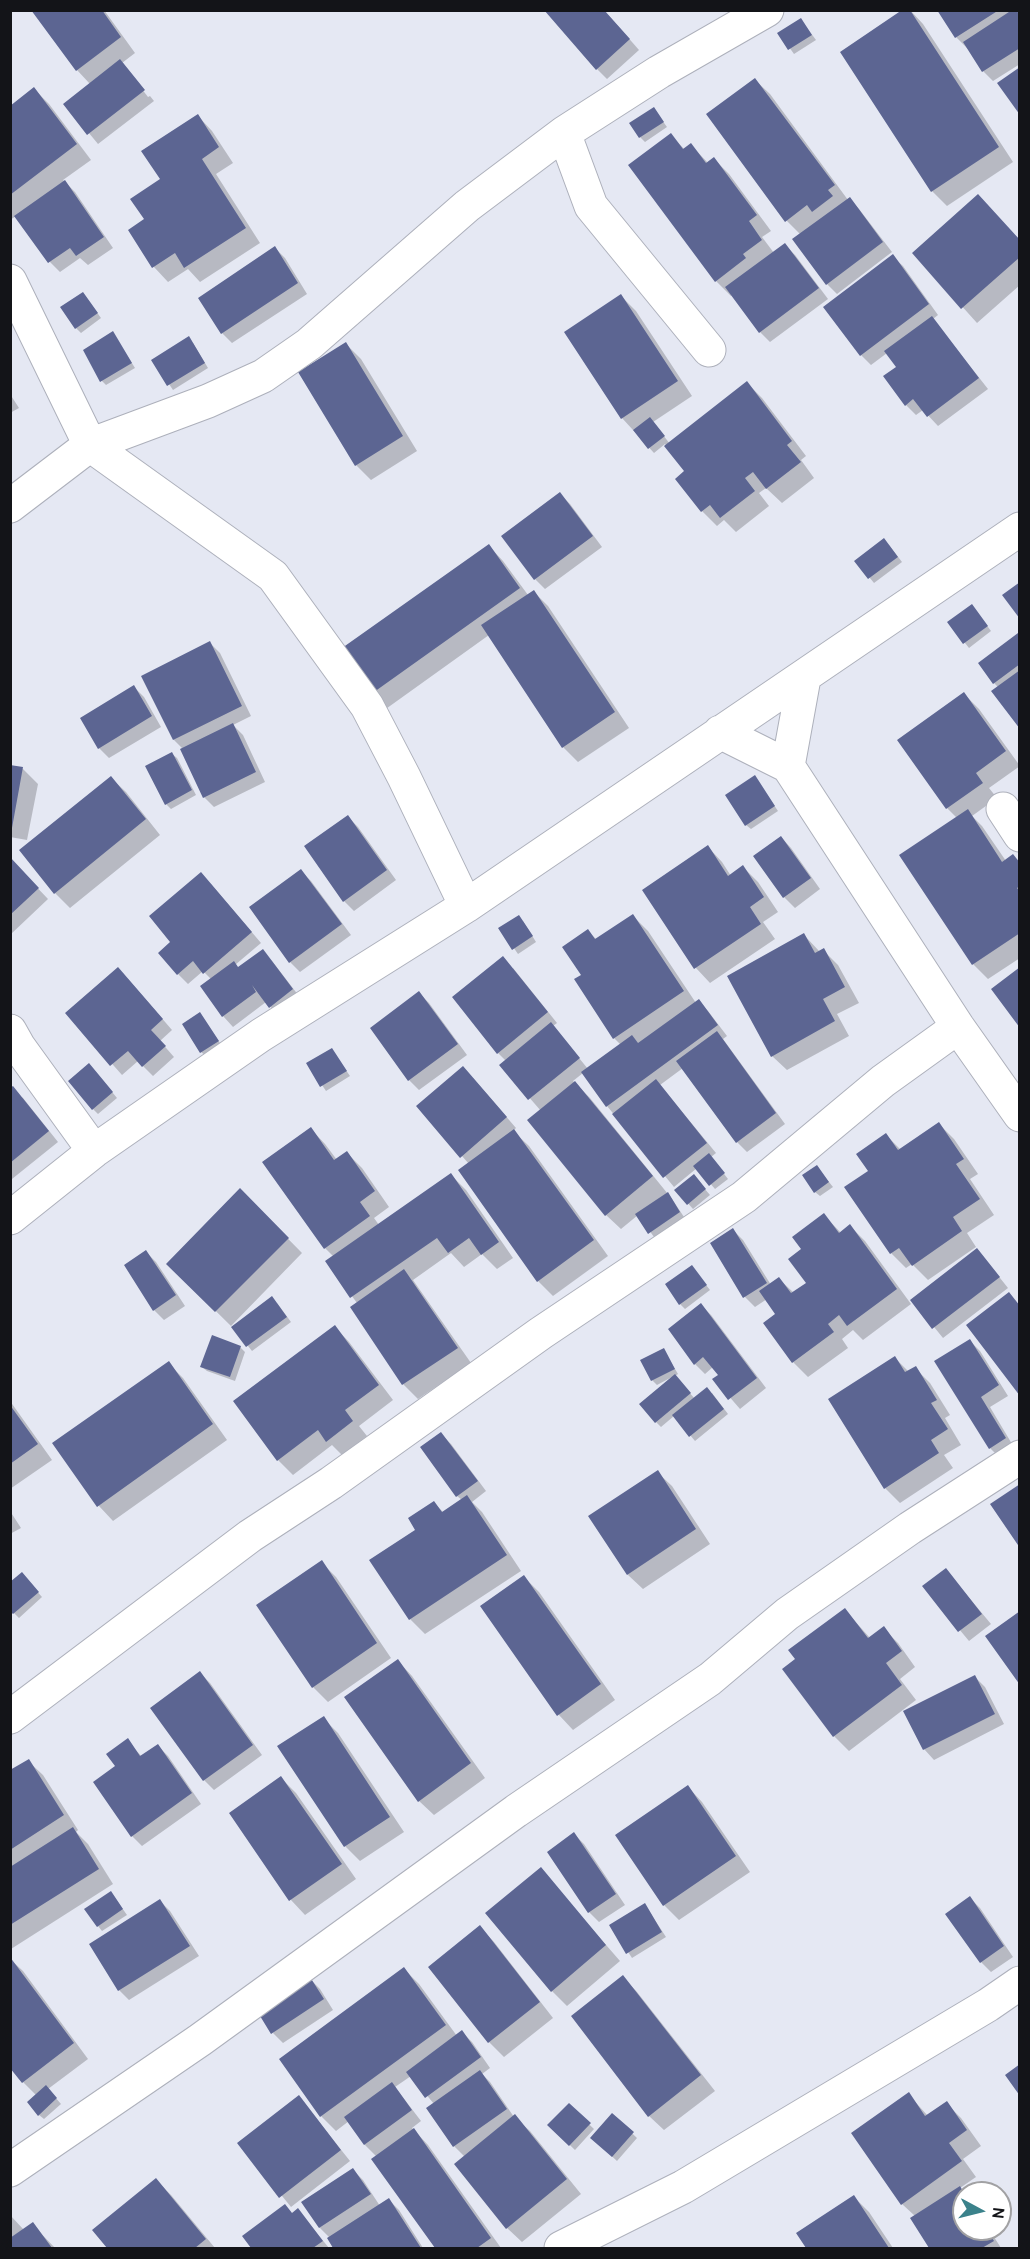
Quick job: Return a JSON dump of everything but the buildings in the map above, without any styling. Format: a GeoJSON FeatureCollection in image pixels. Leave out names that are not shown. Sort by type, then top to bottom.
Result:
{"type":"FeatureCollection","features":[{"type":"Feature","properties":{"kind":"street"},"geometry":{"type":"LineString","coordinates":[[10,506],[90,445],[208,401],[263,376],[309,344],[467,206],[564,133],[659,72],[767,10]]}},
{"type":"Feature","properties":{"kind":"street"},"geometry":{"type":"LineString","coordinates":[[564,133],[591,206],[709,350]]}},
{"type":"Feature","properties":{"kind":"street"},"geometry":{"type":"LineString","coordinates":[[10,281],[90,445],[273,576],[367,706],[466,906]]}},
{"type":"Feature","properties":{"kind":"street"},"geometry":{"type":"LineString","coordinates":[[10,1218],[94,1150],[261,1035],[466,906],[1020,529]]}},
{"type":"Feature","properties":{"kind":"street"},"geometry":{"type":"LineString","coordinates":[[788,766],[804,678]]}},
{"type":"Feature","properties":{"kind":"street"},"geometry":{"type":"LineString","coordinates":[[720,732],[788,766],[958,1027],[1020,1115]]}},
{"type":"Feature","properties":{"kind":"street"},"geometry":{"type":"LineString","coordinates":[[10,1717],[250,1536],[331,1483],[541,1333],[744,1197],[884,1081],[958,1027]]}},
{"type":"Feature","properties":{"kind":"street"},"geometry":{"type":"LineString","coordinates":[[10,1031],[19,1047],[94,1150]]}},
{"type":"Feature","properties":{"kind":"street"},"geometry":{"type":"LineString","coordinates":[[10,2170],[200,2040],[516,1811],[710,1679],[787,1614],[910,1528],[1020,1457]]}},
{"type":"Feature","properties":{"kind":"street"},"geometry":{"type":"LineString","coordinates":[[561,2248],[683,2187],[988,2005],[1020,1983]]}}]}
